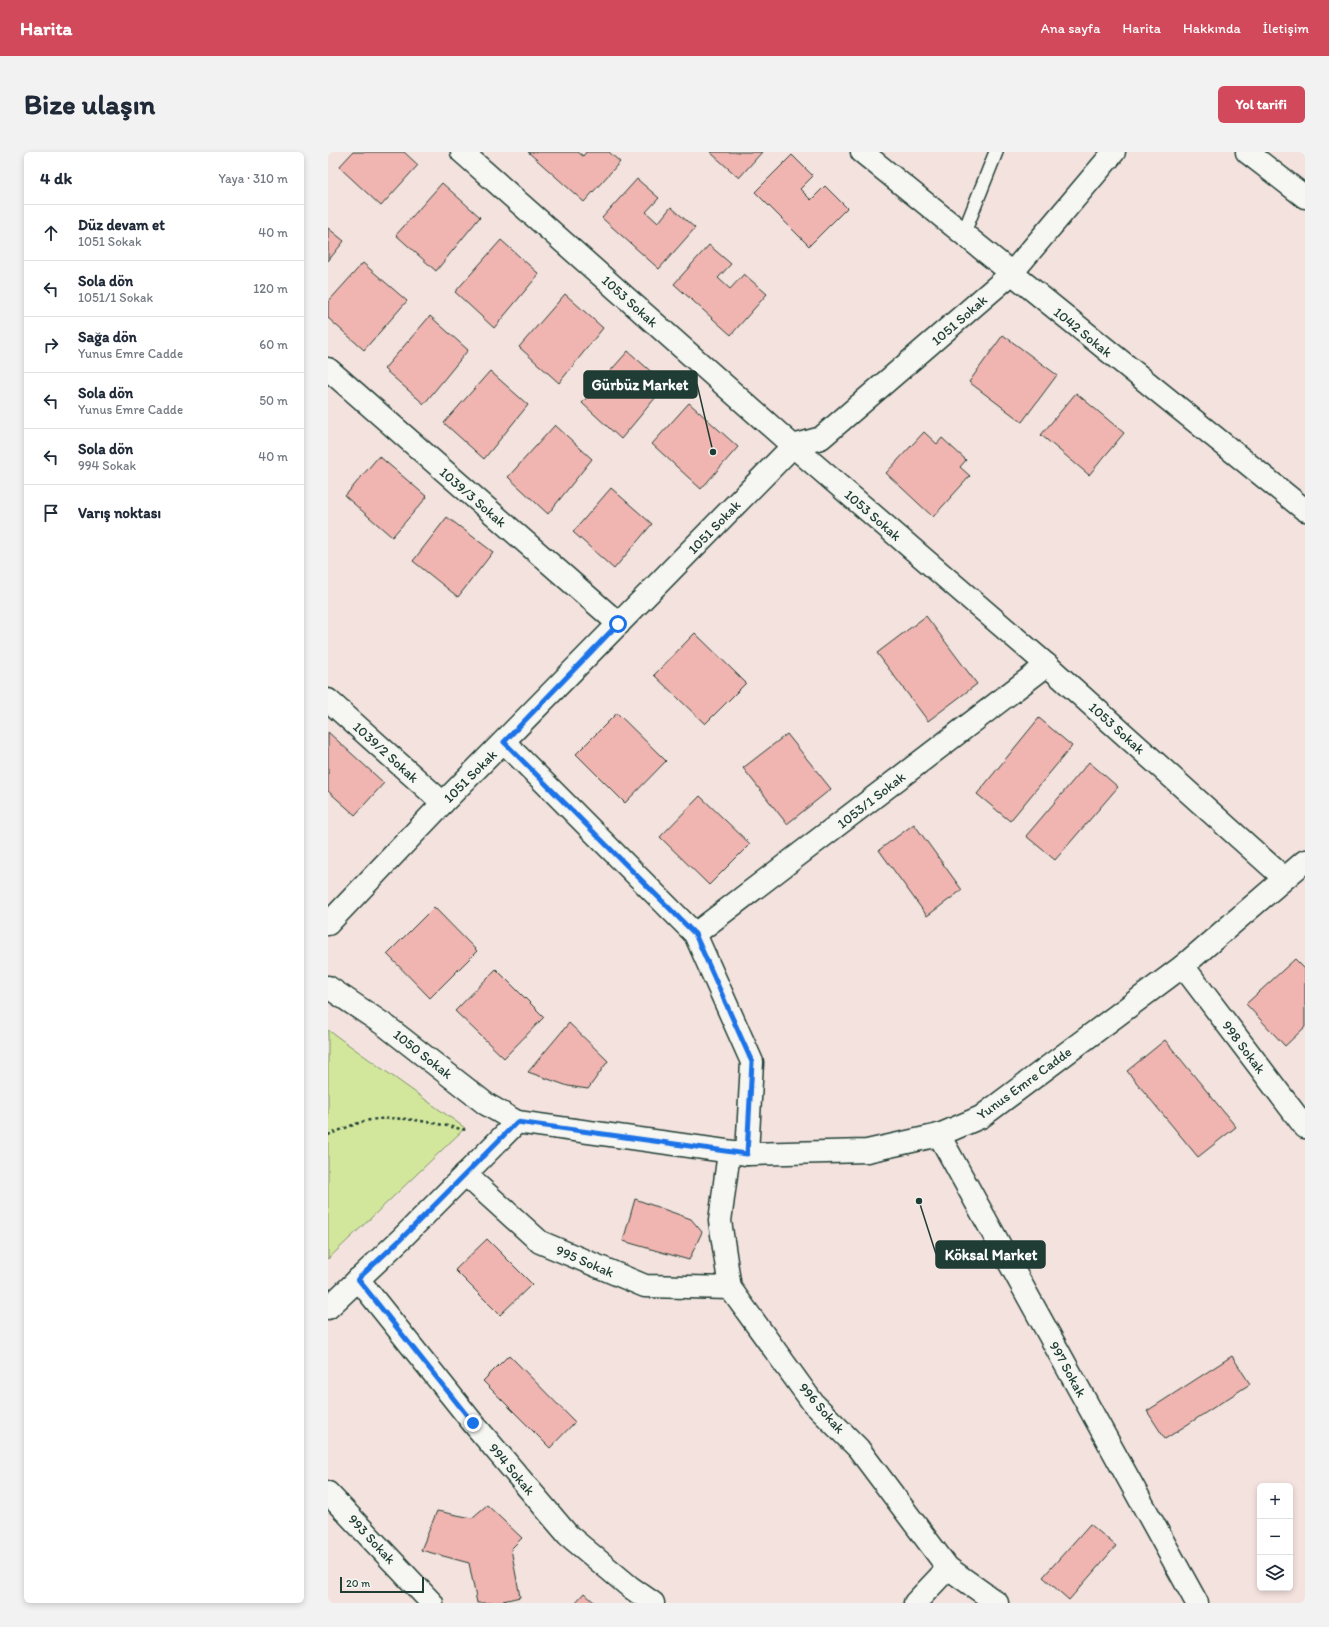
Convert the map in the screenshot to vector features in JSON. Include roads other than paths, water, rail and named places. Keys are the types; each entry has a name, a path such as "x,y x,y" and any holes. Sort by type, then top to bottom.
{"street":[{"name":"1053 Sokak","path":"462,152 793,446 1047,665 1284,878"},
{"name":"1042 Sokak","path":"862,152 1011,274 1305,510"},
{"name":"1051 Sokak","path":"328,924 443,803 793,446 821,438 1011,274 1114,152"},
{"path":"1246,152 1305,197"},
{"name":"1039/3 Sokak","path":"328,369 618,624"},
{"name":"1053/1 Sokak","path":"695,934 1047,665"},
{"name":"1039/2 Sokak","path":"328,700 443,803"},
{"path":"504,742 695,934"},
{"name":"Yunus Emre Cadde","path":"517,1122 738,1153 867,1151 939,1135 981,1117 1183,966 1304,862"},
{"name":"996 Sokak","path":"695,934 752,1062 738,1153 720,1221 730,1288 813,1403 858,1448 948,1568 997,1603"},
{"name":"998 Sokak","path":"1183,966 1305,1127"},
{"name":"1050 Sokak","path":"328,987 386,1026 486,1104 517,1122"},
{"path":"328,1308 402,1238 517,1122"},
{"name":"997 Sokak","path":"939,1135 1197,1603"},
{"name":"995 Sokak","path":"465,1174 540,1242 645,1286 730,1288"},
{"name":"994 Sokak","path":"358,1279 473,1423 568,1535 630,1587 653,1603"},
{"name":"993 Sokak","path":"331,1504 432,1603"},
{"path":"915,1603 948,1568"}],"lane":[{"path":"963,235 996,152"}],"place":[{"name":"Gürbüz Market","path":"713,452"},
{"name":"Köksal Market","path":"919,1201"}]}
